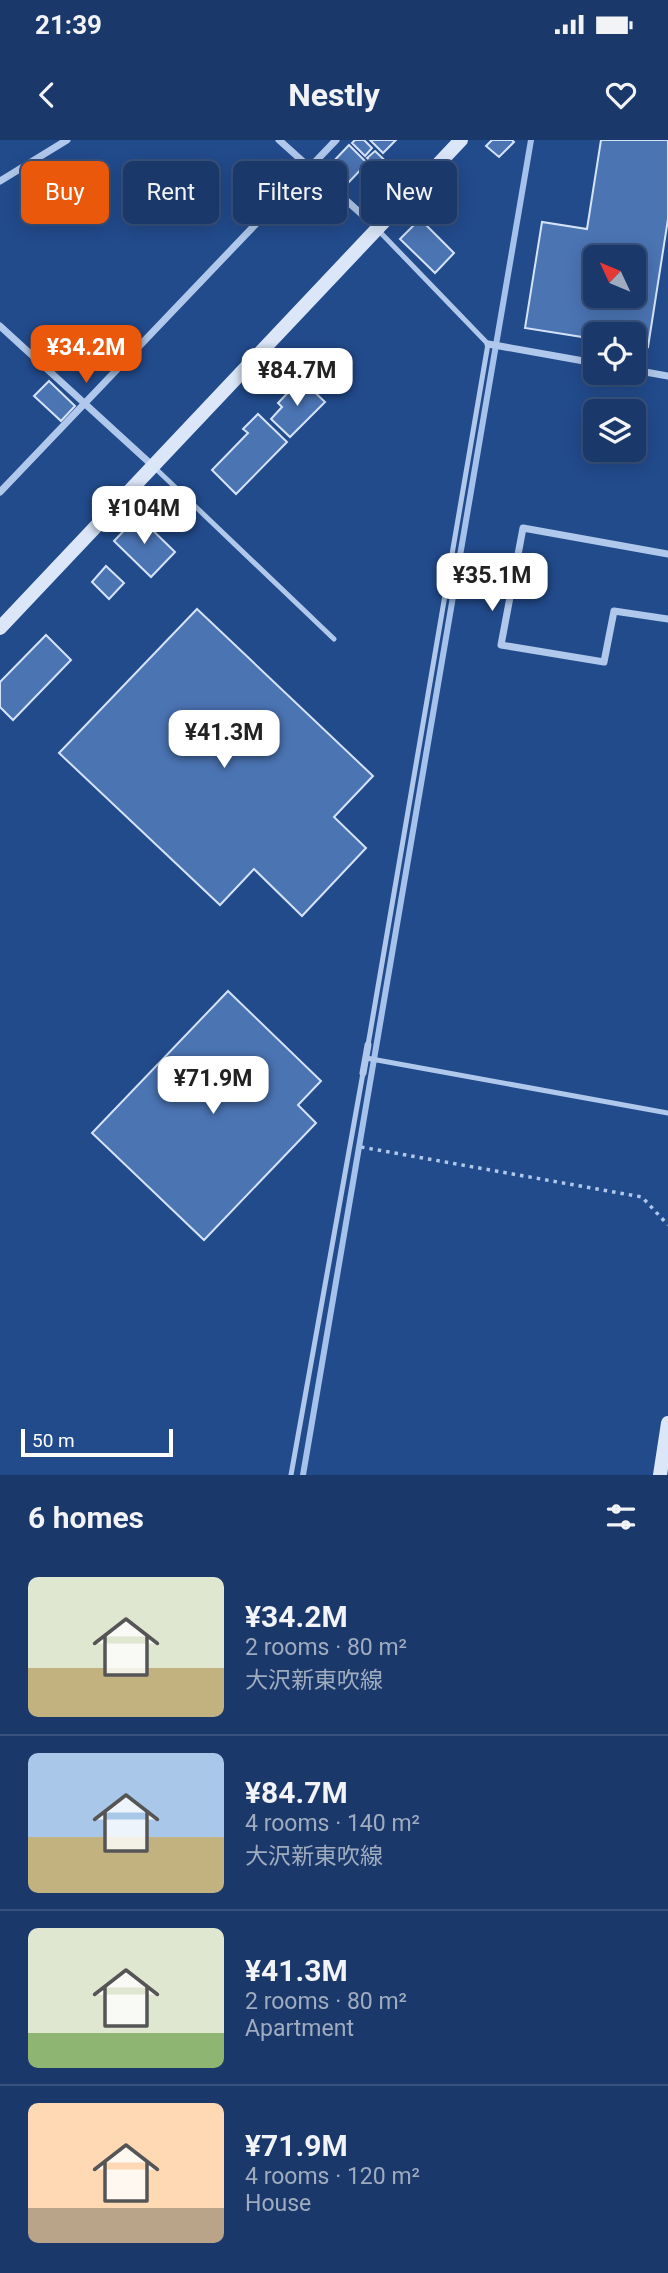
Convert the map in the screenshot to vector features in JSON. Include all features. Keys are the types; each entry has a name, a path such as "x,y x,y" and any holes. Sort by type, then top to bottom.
{"main road":[{"path":"0,628 461,140"},
{"path":"660,1475 668,1423"}],"street":[{"path":"0,181 66,140"},
{"path":"279,140 301,161"},
{"path":"316,161 336,140"},
{"path":"347,203 377,229"},
{"path":"0,492 256,224"},
{"path":"0,326 153,466"},
{"path":"488,344 583,361"},
{"path":"646,372 668,376"},
{"path":"668,554 523,528 501,645 604,662 614,611 668,619"},
{"path":"363,1073 368,1045"}],"lane":[{"path":"368,1045 488,344 377,229"},
{"path":"153,466 334,639"},
{"path":"366,1058 668,1113"},
{"path":"291,1475 363,1073"}],"path":[{"path":"349,1145 642,1197 668,1225"}],"building":[{"path":"355,140 364,140 372,148 365,156 352,143"},
{"path":"370,140 396,140 383,153"},
{"path":"492,140 514,142 499,157 486,146"},
{"path":"601,140 668,140 668,219 648,347 646,322 583,322 583,337 525,328 542,222 587,229"},
{"path":"349,145 365,161 361,161 361,169 348,183 347,161 334,161"},
{"path":"375,151 385,161 370,161 367,158"},
{"path":"415,224 425,224 454,253 435,273 400,239"},
{"path":"301,379 325,402 290,437 271,419 282,407 278,403"},
{"path":"49,381 75,406 61,421 34,396"},
{"path":"258,414 287,442 236,494 212,470 248,433 243,429"},
{"path":"138,516 175,552 151,577 114,541"},
{"path":"106,566 124,583 109,599 92,582"},
{"path":"197,609 373,776 334,817 366,848 302,916 254,869 220,905 59,753"},
{"path":"46,635 71,660 13,720 0,707 0,682"},
{"path":"228,991 321,1081 298,1105 316,1123 204,1240 92,1133"}],"waterway":[{"path":"303,1475 531,140"}]}
